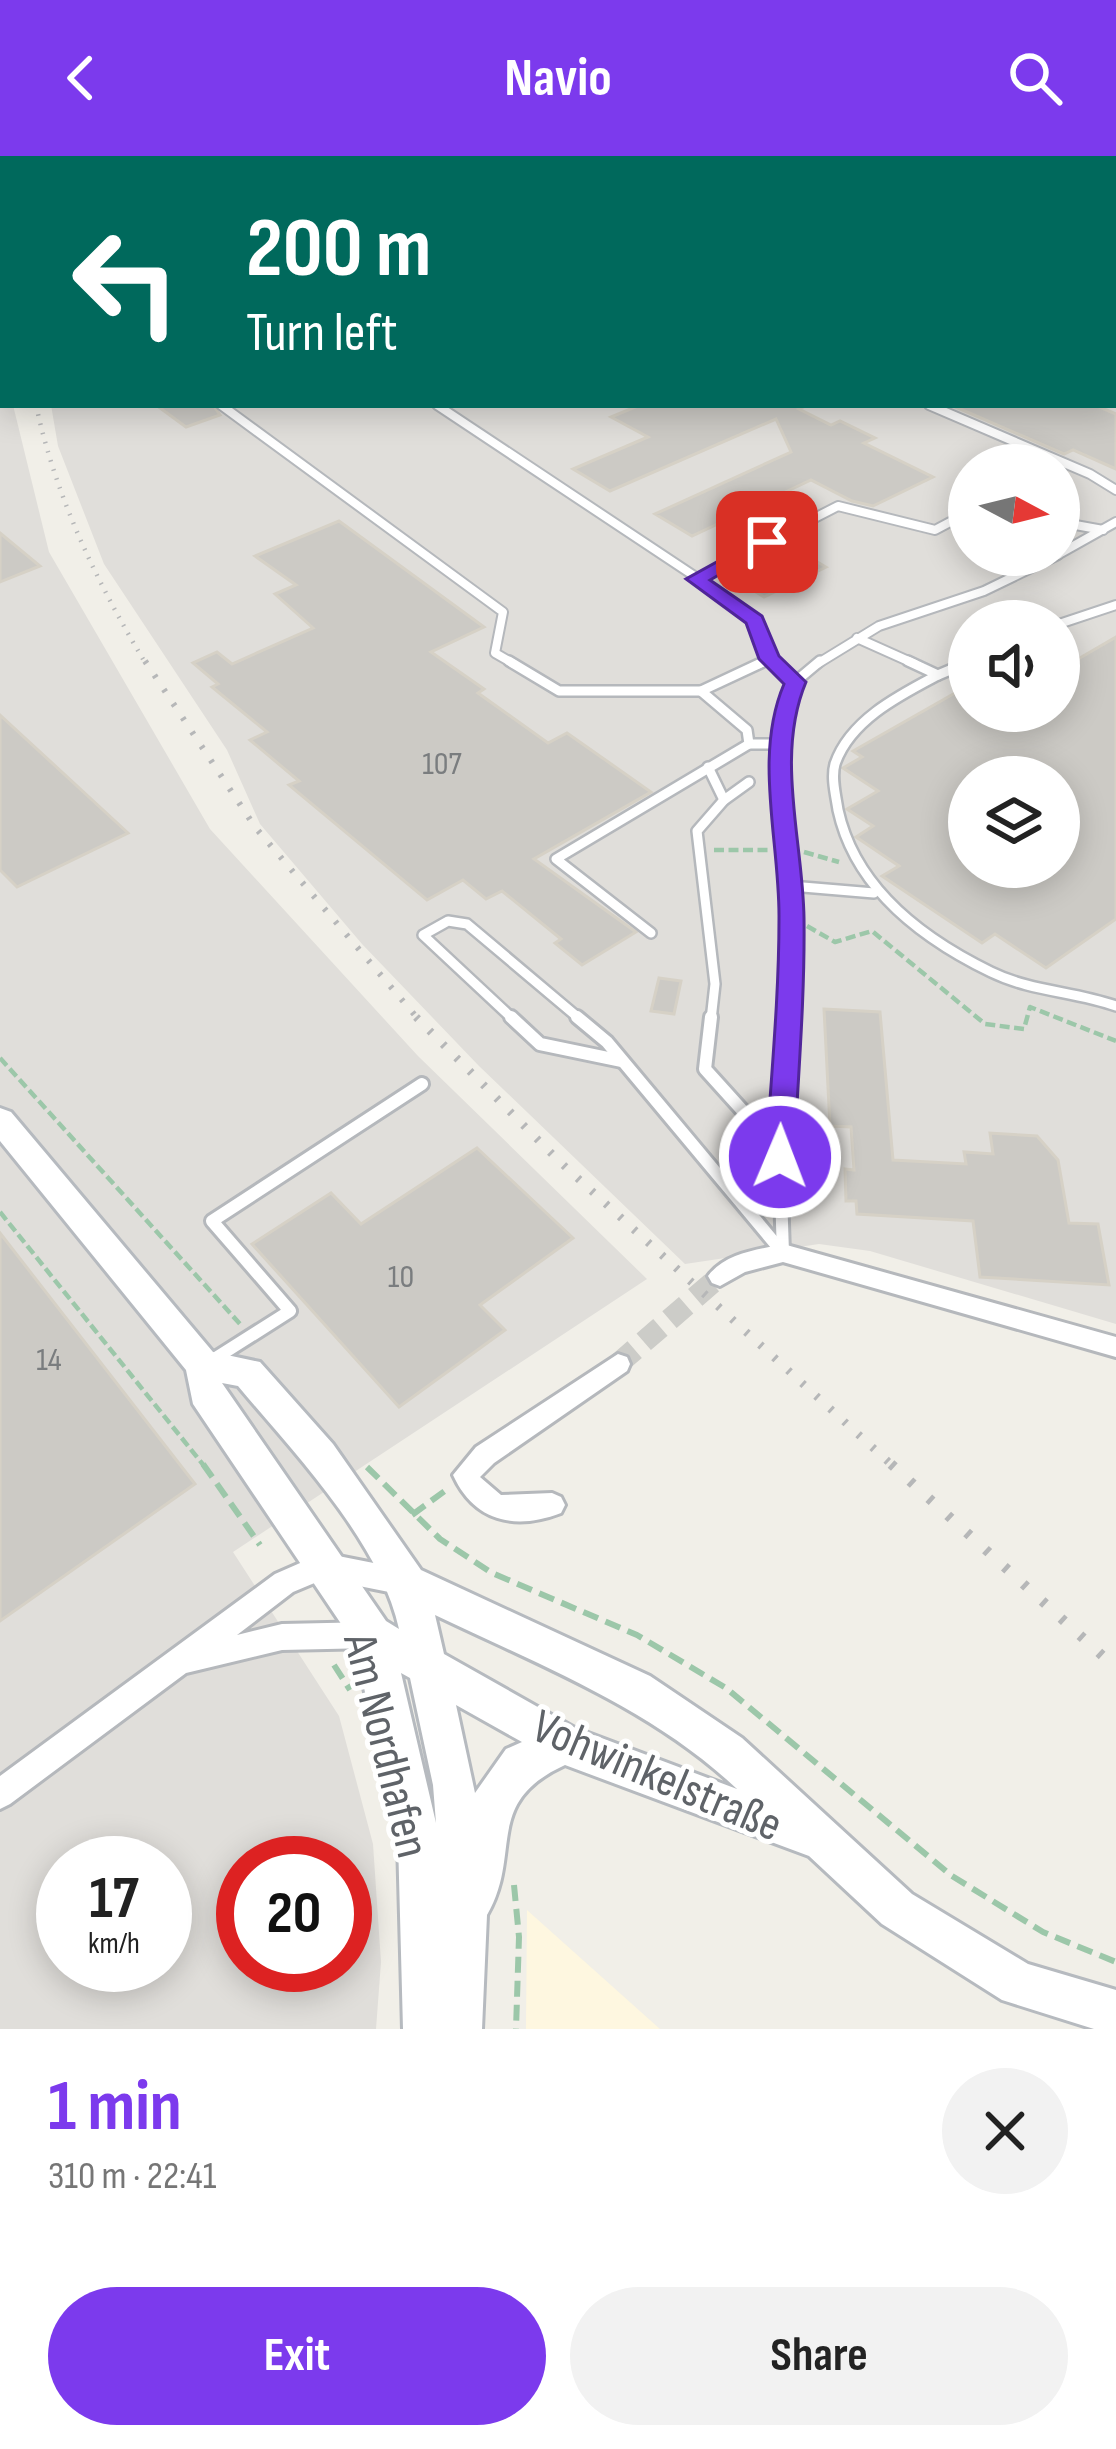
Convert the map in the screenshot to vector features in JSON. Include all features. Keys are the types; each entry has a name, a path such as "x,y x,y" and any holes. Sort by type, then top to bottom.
{"main road":[{"name":"Am Nordhafen","path":"0,1120 203,1365 205,1394 372,1635 419,1840 426,2029"},
{"name":"Am Nordhafen","path":"203,1365 248,1373 320,1456 408,1583 454,1785 466,1928 460,2029"},
{"name":"Vohwinkelstraße","path":"408,1583 636,1690 728,1752 897,1909 1018,1984 1116,2013"},
{"name":"Vohwinkelstraße","path":"372,1635 424,1660 565,1744 819,1840"},
{"name":"Am Nordhafen","path":"466,1928 495,1796 521,1764 565,1744"}],"street":[{"path":"720,1276 739,1264 783,1253 1116,1347"},
{"path":"551,1505 518,1510 488,1506 466,1475 485,1455 618,1364"},
{"path":"0,1794 284,1583 323,1566 408,1583"},
{"path":"177,1663 282,1637 372,1635"}],"lane":[{"path":"224,408 503,612 495,653 559,691 701,691 770,659"},
{"path":"441,408 754,620 770,659 795,682"},
{"path":"936,408 1114,486"},
{"path":"696,579 838,506 935,530 948,523"},
{"path":"1080,542 1116,522"},
{"path":"1080,526 1102,530"},
{"path":"783,1253 779,1134 792,917 782,821 783,712 795,682 857,638 1015,576"},
{"path":"1080,617 1116,604"},
{"path":"857,638 938,675"},
{"path":"877,894 838,827 833,766 861,723 948,671"},
{"path":"701,691 747,730 749,744"},
{"path":"651,932 556,859 749,744 780,744"},
{"path":"708,767 724,800"},
{"path":"749,782 724,800 697,831 715,984 705,1069 751,1120 779,1134"},
{"path":"791,886 877,894 948,947 1029,988 1091,995 1116,1006"},
{"path":"622,1061 540,1044 423,935 448,921 467,924 607,1042 783,1253"},
{"path":"203,1365 290,1310 212,1221 422,1084"}],"path":[{"path":"792,917 835,942 872,931 985,1024 1024,1029 1030,1007 1116,1041"},
{"path":"0,1058 252,1338"},
{"path":"0,1212 210,1473 260,1544"},
{"path":"356,1455 412,1515 492,1573 638,1635 726,1688 952,1876 1043,1932 1116,1962"},
{"path":"412,1515 466,1475"},
{"path":"514,1883 519,1936 516,2029"}],"shaded area":[{"path":"0,408 14,408 49,552 210,829 418,1056 647,1279 233,1552 339,1716 371,1836 216,1836 216,1992 372,1992 372,1840 381,1962 376,2029 0,2029"},
{"path":"52,408 1116,408 1116,1324 870,1251 819,1244 685,1264 479,1066 362,944 260,824 227,750 104,564 58,446"},
{"path":"527,1910 660,2029 526,2029"}],"building":[{"path":"160,408 215,408 220,415 186,427"},
{"path":"633,408 801,408 831,425 840,421 875,438 864,443 933,477 873,506 811,480 692,536 655,514 791,452 776,419 610,491 573,469 648,437 611,417"},
{"path":"958,408 1102,408 1116,414 1116,469 1080,453 1080,444 1041,444"},
{"path":"339,521 484,627 431,652 484,689 478,693 548,743 567,733 651,792 534,859 636,932 582,965 555,943 561,939 502,891 486,899 463,880 427,900 289,785 299,781 250,740 267,732 212,687 218,684 193,663 217,652 232,664 313,628 275,594 296,585 255,556"},
{"path":"0,533 40,566 0,582"},
{"path":"797,550 826,567 764,597 735,579"},
{"path":"1116,637 1116,919 1046,968 995,934 982,943 882,876 899,866 856,837 873,826 847,809 878,791 843,768 862,757 853,751 948,697 948,732 1080,732 1080,658"},
{"path":"0,715 128,833 17,887 0,870"},
{"path":"659,978 681,981 674,1014 651,1011"},
{"path":"824,1009 880,1012 893,1160 966,1164 964,1152 993,1154 990,1133 1037,1136 1058,1160 1069,1223 1098,1224 1109,1285 980,1277 973,1221 857,1214 856,1201 846,1201 845,1169 854,1170 851,1127 830,1126"},
{"path":"477,1148 573,1238 480,1305 505,1330 399,1407 252,1244 331,1193 361,1224"},
{"path":"0,1233 195,1484 0,1621"}],"tunnel":[{"path":"618,1364 720,1276"}],"railway":[{"path":"37,408 80,539 146,664"},
{"path":"145,661 255,827 419,1020"},
{"path":"416,1017 560,1162 894,1467"},
{"path":"891,1464 1116,1668"}],"route":[{"path":"767,542 696,579 754,620 770,659 795,682 783,712 780,744 779,784 792,917 780,1157"}]}
